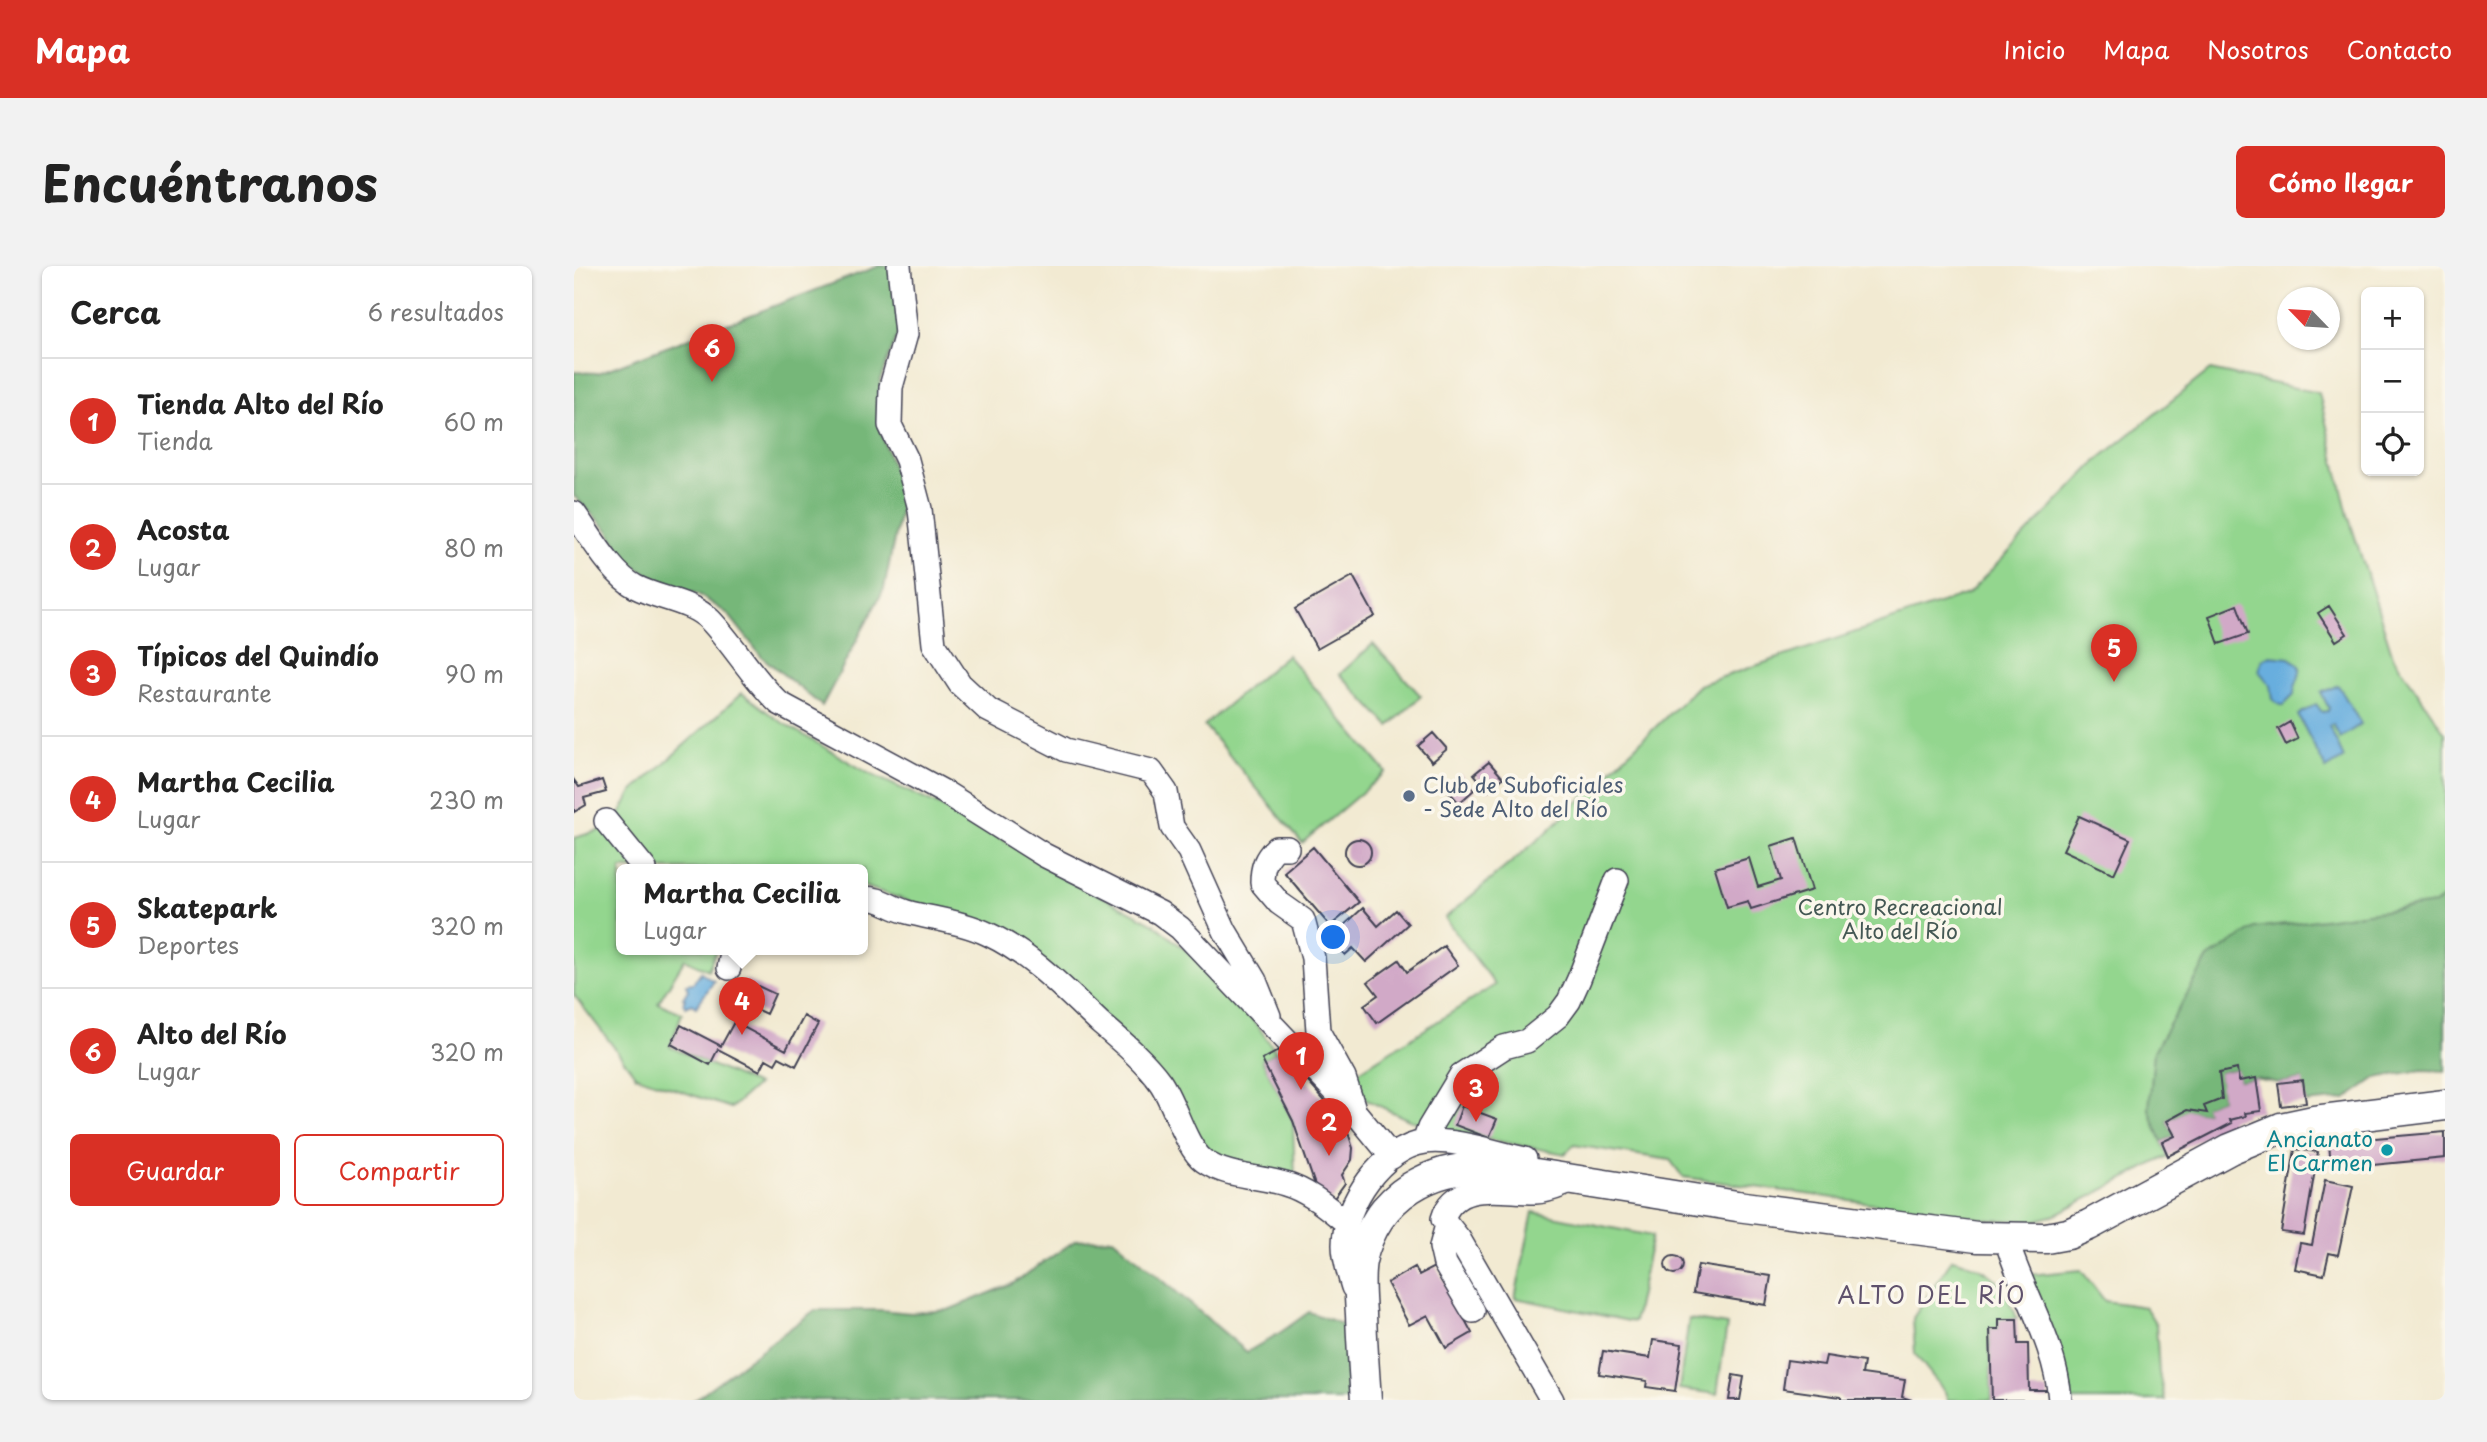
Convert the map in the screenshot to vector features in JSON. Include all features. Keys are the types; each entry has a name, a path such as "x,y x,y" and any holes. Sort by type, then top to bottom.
{"main road":[{"path":"1366,1400 1359,1286 1361,1262 1378,1221 1391,1204 1421,1180 1437,1173 1476,1166 1712,1202 2006,1239 2046,1238 2068,1234 2230,1149 2281,1128 2314,1121 2445,1105"}],"street":[{"path":"899,266 906,334 891,387 890,425 906,460 920,509 934,644 960,684 988,710 1066,750 1151,771 1166,792 1172,827 1189,851 1225,931 1255,981 1271,1023"},
{"path":"574,513 621,576 635,587 693,609 709,619 764,689 779,703 944,792 1044,855 1160,913 1201,948 1242,995 1355,1112 1392,1157"},
{"path":"607,821 641,864"},
{"path":"1287,848 1276,848 1266,858 1262,883 1279,903 1303,920 1313,958 1318,1031 1344,1078 1355,1112"},
{"path":"1424,1142 1429,1128 1461,1075 1504,1047 1527,1041 1558,1016 1569,1001 1579,979 1617,880"},
{"path":"868,898 877,898 895,909 965,925 1014,949 1050,977 1146,1066 1162,1084 1193,1149 1204,1161 1247,1177 1283,1183 1301,1190 1347,1223"},
{"path":"1361,1320 1344,1245 1347,1223 1364,1186 1392,1157 1424,1142 1463,1146 1712,1202"},
{"path":"1552,1400 1459,1239 1443,1219 1446,1209 1460,1196 1488,1189 1538,1192 1578,1180"},
{"path":"1447,1225 1441,1247 1445,1264 1473,1311"},
{"path":"2006,1239 2045,1336 2059,1381 2060,1400"}],"green space":[{"path":"879,266 890,266 900,329 880,380 881,433 903,496 884,589 822,706 762,657 728,614 698,594 667,587 626,560 608,530 574,496 574,372 598,373"},
{"name":"Centro Recreacional Alto del Río","path":"2210,370 2319,393 2348,515 2393,656 2445,733 2445,897 2149,1109 2168,1156 2055,1215 2034,1221 1993,1220 1683,1177 1670,1160 1574,1145 1565,1154 1456,1133 1409,1120 1367,1100 1353,1075 1495,985 1445,918 1546,833 1699,685 1968,594 2100,458"},
{"path":"1373,644 1421,696 1389,726 1340,674"},
{"path":"1287,655 1386,772 1302,843 1204,725"},
{"path":"742,693 778,720 870,774 964,817 1154,924 1210,970 1257,1025 1276,1052 1262,1060 1293,1121 1295,1180 1222,1160 1207,1148 1191,1122 1061,978 941,912 868,888 868,864 654,864 617,820 631,793"},
{"path":"604,829 634,864 616,864 616,955 714,955 708,970 685,959 658,1003 682,1013 670,1047 757,1085 731,1108 636,1076 574,995 574,838"},
{"path":"2445,897 2445,1071 2422,1070 2376,1078 2346,1099 2306,1103 2302,1080 2278,1083 2256,1078 2239,1081 2236,1069 2220,1073 2222,1099 2205,1106 2207,1113 2187,1111 2167,1121 2175,1136 2162,1142 2149,1109 2154,1051 2208,958 2255,928 2435,904"},
{"path":"1533,1212 1652,1236 1634,1322 1515,1298"},
{"path":"1113,1238 1247,1352 1309,1312 1347,1326 1348,1400 694,1400 815,1310 911,1313 948,1310 1012,1284 1076,1240"},
{"path":"1952,1259 1977,1267 1994,1278 2007,1295 2017,1319 1999,1320 1999,1329 1990,1329 1992,1400 1948,1400 1945,1392 1915,1354 1913,1318"},
{"path":"2081,1270 2105,1301 2145,1307 2156,1324 2159,1373 2165,1400 2068,1400 2030,1275"},
{"path":"1689,1319 1727,1325 1717,1394 1679,1389"}],"water":[{"path":"2269,656 2290,658 2300,666 2294,695 2284,705 2273,700 2271,686 2259,671 2262,660"},
{"path":"2338,685 2361,724 2340,738 2333,724 2329,726 2344,758 2326,769 2298,715 2316,704 2322,712 2328,711 2321,693"},
{"path":"701,972 714,981 696,1007 692,1004 686,1007 683,998 688,990 686,984 693,983"}],"building":[{"path":"1353,576 1375,616 1317,649 1295,609"},
{"path":"2237,605 2248,634 2219,644 2209,616"},
{"path":"2329,606 2347,634 2336,641 2318,613"},
{"path":"2290,722 2298,739 2286,745 2278,729"},
{"path":"1433,733 1447,749 1432,762 1418,746"},
{"path":"1489,762 1503,778 1488,791 1474,774"},
{"path":"1460,774 1474,790 1459,803 1445,787"},
{"path":"574,780 579,787 602,780 606,792 584,798 586,805 574,812"},
{"path":"2079,816 2130,839 2114,874 2063,850"},
{"path":"1796,838 1812,890 1751,909 1748,901 1727,907 1715,868 1749,858 1758,887 1781,880 1771,846"},
{"path":"1358,839 1367,843 1371,852 1367,861 1358,865 1349,861 1345,852 1349,843"},
{"path":"1313,847 1359,902 1330,926 1284,872"},
{"path":"1363,908 1378,926 1396,910 1408,924 1366,962 1353,948 1345,955 1330,938"},
{"path":"1444,946 1458,965 1377,1023 1364,1005 1378,995 1368,982 1399,960 1407,972"},
{"path":"745,980 775,994 766,1014 736,1000"},
{"path":"804,1016 818,1024 796,1066 779,1057 775,1064 766,1059 760,1071 718,1049 710,1065 671,1044 681,1025 721,1046 734,1022 786,1050"},
{"path":"1280,1050 1330,1107 1341,1111 1353,1148 1352,1160 1342,1175 1345,1183 1332,1201 1318,1194 1293,1121 1262,1060"},
{"path":"2237,1069 2239,1081 2256,1078 2261,1111 2245,1113 2246,1116 2230,1120 2232,1123 2168,1156 2162,1142 2175,1136 2167,1121 2187,1110 2207,1113 2204,1106 2222,1099 2219,1073"},
{"path":"2303,1080 2306,1103 2281,1106 2278,1083"},
{"path":"1462,1106 1497,1119 1489,1138 1455,1125"},
{"name":"Ancianato El Carmen","path":"2445,1132 2445,1158 2331,1169 2329,1142"},
{"path":"2295,1149 2318,1152 2304,1235 2281,1232"},
{"path":"2325,1180 2353,1186 2338,1255 2329,1253 2324,1275 2295,1269 2300,1243 2312,1245"},
{"path":"1674,1256 1680,1259 1683,1265 1680,1271 1674,1274 1668,1271 1665,1265 1668,1259"},
{"path":"1698,1265 1771,1276 1766,1305 1693,1293"},
{"path":"1436,1266 1472,1333 1446,1348 1428,1315 1409,1325 1387,1283 1415,1267 1419,1275"},
{"path":"1999,1319 2017,1319 2018,1344 2028,1344 2029,1390 2048,1390 2048,1400 1992,1400 1990,1329 1999,1329"},
{"path":"1653,1340 1682,1344 1675,1391 1646,1387 1647,1381 1599,1374 1603,1351 1650,1358"},
{"path":"1826,1356 1864,1362 1862,1374 1905,1380 1902,1397 1912,1400 1841,1400 1841,1397 1783,1389 1787,1360 1824,1365"},
{"path":"1733,1375 1744,1377 1740,1400 1729,1400"}],"place":[{"name":"Alto del Río","path":"712,382"},
{"name":"Skatepark","path":"2114,682"},
{"name":"Club de Suboficiales - Sede Alto del Río","path":"1409,796"},
{"name":"Martha Cecilia","path":"742,1035"},
{"name":"Tienda Alto del Río","path":"1301,1090"},
{"name":"Típicos del Quindío","path":"1476,1122"},
{"name":"Ancianato El Carmen","path":"2387,1150"},
{"name":"Acosta","path":"1329,1156"}],"district":[{"name":"ALTO DEL RÍO","path":"1932,1294"}]}
